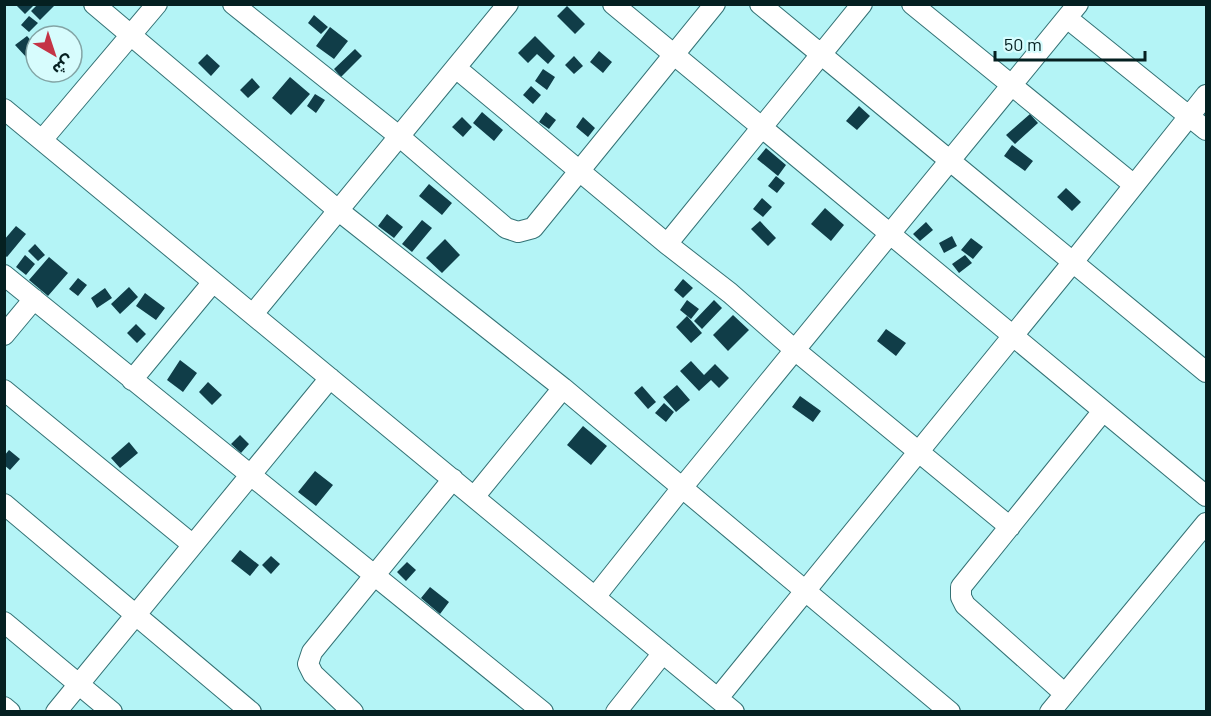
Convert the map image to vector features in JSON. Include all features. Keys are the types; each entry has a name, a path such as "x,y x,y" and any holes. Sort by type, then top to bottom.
{"street":[{"path":"94,4 339,211 563,388 681,489 950,711"},
{"path":"42,140 157,4"},
{"path":"233,4 400,136 506,228 518,232 533,228 715,4"},
{"path":"253,314 508,4"},
{"path":"613,4 1206,496"},
{"path":"760,4 1206,372"},
{"path":"667,243 862,4"},
{"path":"912,4 1134,185"},
{"path":"595,597 1073,11 1206,130"},
{"path":"456,68 1010,527"},
{"path":"718,698 1206,95"},
{"path":"4,109 734,711"},
{"path":"4,275 543,711"},
{"path":"132,380 213,282"},
{"path":"4,335 34,299"},
{"path":"56,711 330,378"},
{"path":"474,497 563,388"},
{"path":"4,390 193,545"},
{"path":"1065,694 965,605 961,597 961,587 1103,411"},
{"path":"345,709 312,674 308,664 312,652 453,479"},
{"path":"8,514 136,615 251,711"},
{"path":"1050,711 1206,523"},
{"path":"4,622 112,711"},
{"path":"616,711 663,653"},
{"path":"4,707 10,711"}],"building":[{"path":"15,4 35,4 25,14"},
{"path":"38,4 56,4 40,20 31,11"},
{"path":"567,6 585,24 575,34 557,16"},
{"path":"314,15 328,27 321,34 308,23"},
{"path":"29,16 38,23 24,24 24,28 21,25"},
{"path":"330,27 348,41 334,59 316,46"},
{"path":"535,36 555,56 548,64 537,54 528,63 518,53"},
{"path":"24,38 24,55 15,45"},
{"path":"355,49 362,56 341,77 334,69"},
{"path":"599,51 612,62 603,73 590,62"},
{"path":"207,54 220,66 211,76 198,63"},
{"path":"574,56 583,66 574,74 565,65"},
{"path":"543,69 555,77 547,90 535,81"},
{"path":"290,77 310,94 291,115 272,98"},
{"path":"252,78 260,87 248,98 240,90"},
{"path":"531,86 541,95 533,104 523,95"},
{"path":"315,94 325,100 316,113 307,106"},
{"path":"859,106 870,116 857,130 846,121"},
{"path":"482,112 503,130 494,141 473,123"},
{"path":"546,112 556,120 549,129 539,122"},
{"path":"1030,114 1038,123 1015,144 1006,135"},
{"path":"462,117 472,127 463,137 452,127"},
{"path":"583,117 595,128 588,137 576,127"},
{"path":"1012,145 1033,161 1025,171 1004,156"},
{"path":"766,148 786,165 778,176 757,159"},
{"path":"776,176 785,183 777,193 768,186"},
{"path":"429,184 452,203 442,215 419,196"},
{"path":"1066,188 1081,202 1072,211 1057,197"},
{"path":"762,198 772,207 763,217 753,209"},
{"path":"825,208 844,225 831,241 811,224"},
{"path":"387,214 403,227 394,238 378,226"},
{"path":"422,220 432,228 412,252 402,244"},
{"path":"760,221 776,238 768,246 751,229"},
{"path":"926,222 933,230 920,241 913,234"},
{"path":"16,226 26,234 7,257 4,255 4,240"},
{"path":"952,236 957,246 944,253 939,243"},
{"path":"971,238 983,247 973,259 961,250"},
{"path":"445,239 460,255 442,273 426,258"},
{"path":"35,244 45,255 38,261 28,251"},
{"path":"25,255 35,264 26,275 16,267"},
{"path":"965,255 972,263 959,273 952,264"},
{"path":"49,257 68,273 48,296 29,280"},
{"path":"78,278 87,285 78,296 69,289"},
{"path":"683,279 693,288 683,298 674,290"},
{"path":"129,287 138,297 120,314 111,304"},
{"path":"105,288 112,298 97,308 91,298"},
{"path":"145,293 165,308 156,320 136,306"},
{"path":"687,300 699,309 691,319 680,310"},
{"path":"714,300 722,308 702,329 694,321"},
{"path":"733,315 749,330 728,351 713,335"},
{"path":"687,316 702,333 691,343 676,327"},
{"path":"136,324 146,334 137,343 127,333"},
{"path":"886,329 906,343 896,356 877,341"},
{"path":"180,360 197,373 183,392 167,380"},
{"path":"691,361 704,375 715,364 729,378 719,388 711,380 699,391 680,371"},
{"path":"208,382 222,395 212,405 199,392"},
{"path":"677,385 690,400 676,412 663,397"},
{"path":"642,386 656,402 648,409 634,393"},
{"path":"800,396 821,411 813,422 792,407"},
{"path":"664,403 674,412 666,422 655,413"},
{"path":"583,426 607,446 591,465 567,445"},
{"path":"240,435 249,444 241,453 231,444"},
{"path":"129,442 138,453 120,468 111,458"},
{"path":"9,450 20,459 10,470 4,465 4,456"},
{"path":"315,471 333,485 316,506 298,492"},
{"path":"240,550 259,565 250,576 231,561"},
{"path":"271,556 280,564 271,574 262,565"},
{"path":"407,562 416,570 406,581 397,572"},
{"path":"430,587 449,602 440,614 421,598"}]}
